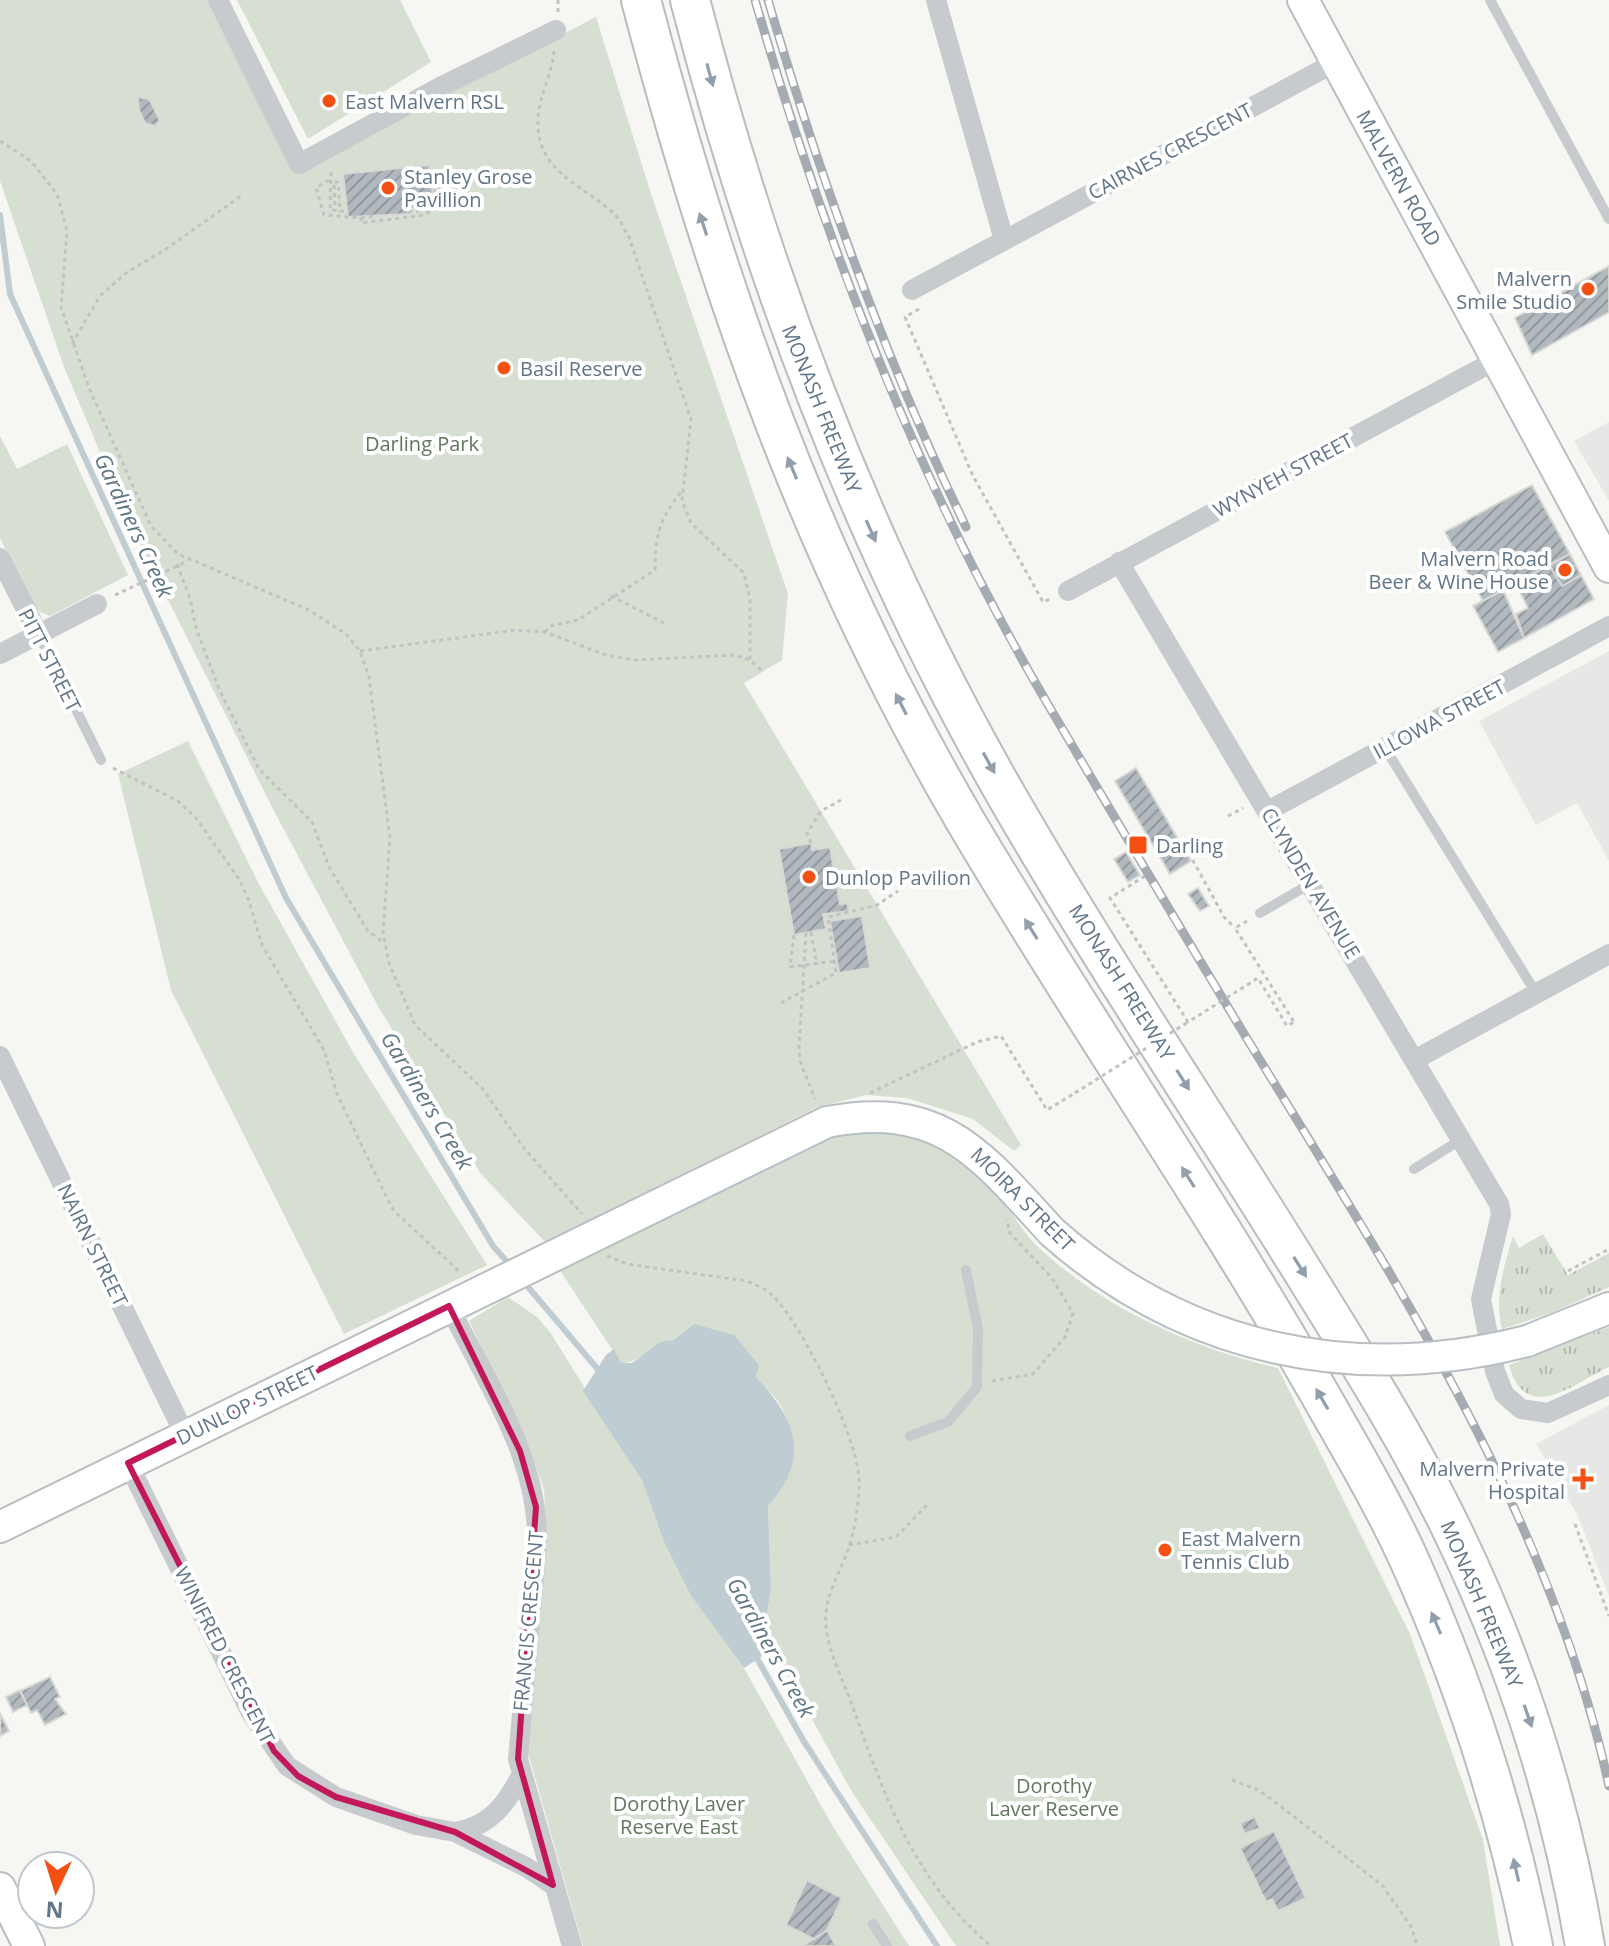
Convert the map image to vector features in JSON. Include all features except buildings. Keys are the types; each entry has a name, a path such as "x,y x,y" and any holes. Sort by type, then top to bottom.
{"highway":[{"path":"641,0 692,190 724,290 770,417 842,585 914,729 966,821 1278,1322 1405,1553 1477,1732 1511,1845 1533,1946"},
{"name":"MONASH FREEWAY","path":"690,0 740,185 773,283 814,396 888,569 1007,795 1323,1304 1405,1440 1454,1534 1496,1629 1546,1771 1585,1946"}],"main road":[{"name":"MALVERN ROAD","path":"1303,0 1609,567"},
{"name":"MOIRA STREET","path":"496,1284 814,1128 861,1115 901,1117 967,1144 1052,1232 1093,1266 1157,1305 1218,1331 1284,1351 1387,1362 1455,1357 1527,1341 1609,1308"},
{"name":"DUNLOP STREET","path":"0,1527 496,1284"},
{"path":"0,1888 29,1946"}],"street":[{"path":"218,0 299,164 440,87 556,30"},
{"path":"936,0 1004,240"},
{"name":"CAIRNES CRESCENT","path":"915,300 1004,240 1336,62"},
{"name":"WYNYEH STREET","path":"1068,591 1498,359"},
{"name":"PITT STREET","path":"0,558 39,635"},
{"name":"CLYNDEN AVENUE","path":"1119,562 1416,1059 1499,1204 1501,1214 1481,1299 1495,1371 1504,1394 1521,1409 1548,1413 1609,1385"},
{"path":"0,654 104,600"},
{"name":"ILLOWA STREET","path":"1268,811 1609,626"},
{"path":"1416,1059 1609,954"},
{"name":"NAIRN STREET","path":"0,1056 185,1435"},
{"name":"FRANCIS CRESCENT","path":"449,1306 520,1451 536,1507 537,1542 518,1744 521,1775 572,1946"},
{"name":"WINIFRED CRESCENT","path":"128,1463 251,1713 287,1766 336,1797 424,1827 455,1832 519,1863 553,1885"},
{"path":"455,1832 471,1830 495,1815 521,1775"}],"lane":[{"path":"1490,0 1609,219"},
{"name":"PITT STREET","path":"39,635 101,760"},
{"path":"1385,748 1536,993"},
{"path":"1260,913 1311,883"},
{"path":"1414,1169 1462,1139"},
{"path":"910,1436 948,1422 977,1384 978,1329 966,1270"},
{"path":"873,1924 887,1946"}],"path":[{"path":"545,632 550,626 578,620 655,570 655,534 662,516 681,492 690,448 691,419 629,237 611,211 570,183 550,164 539,141 540,104 553,64 556,30"},
{"path":"0,141 41,171 62,205 67,243 60,291 72,344 140,505 167,546 188,560 270,591 309,610 346,634 360,651 369,677 390,838 383,942 415,1025 483,1089 523,1147 575,1203 583,1217"},
{"path":"331,172 330,210 335,210 334,182 338,182 340,211 347,211"},
{"path":"408,212 442,205 436,172 433,172 436,200 433,201"},
{"path":"329,180 316,188 324,215 376,216"},
{"path":"72,344 100,296 126,273 241,196"},
{"path":"361,218 361,223 424,215 427,210"},
{"path":"915,300 905,317 973,476 1043,602 1068,591"},
{"path":"681,492 691,523 744,573 750,600 750,660"},
{"path":"104,600 188,560"},
{"path":"177,564 219,689 259,769 312,822 324,845 329,867 368,931 383,942"},
{"path":"611,596 664,623"},
{"path":"360,651 500,631 545,632 606,655 634,660 723,654 750,660 762,671"},
{"path":"101,760 178,801 196,818 248,898 262,945 324,1050 337,1094 394,1211 464,1276"},
{"path":"811,843 807,833 821,811 841,800"},
{"path":"866,1095 977,1042 1003,1039 1047,1110 1258,978 1287,1026 1294,1022 1235,928 1224,917 1185,846"},
{"path":"1145,876 1110,898 1188,1022"},
{"path":"781,1003 836,973 828,917 877,905 898,891"},
{"path":"1235,928 1260,913"},
{"path":"817,964 808,933 800,1061 818,1107"},
{"path":"794,935 790,967 835,961"},
{"path":"977,1384 1033,1374 1065,1337 1073,1313 1052,1278 1009,1232 1007,1218"},
{"path":"1568,1271 1609,1249"},
{"path":"599,1250 627,1264 747,1281 774,1297 818,1367 855,1451 860,1482 849,1545 827,1602 826,1626 832,1652 879,1784 926,1876 948,1906 991,1946"},
{"path":"849,1545 896,1537 928,1504"},
{"path":"1575,1524 1609,1616"},
{"path":"1232,1780 1275,1802 1382,1885 1412,1928 1417,1946"}],"highlighted area":[{"path":"449,1306 520,1451 536,1507 518,1759 553,1885 455,1832 336,1797 298,1776 274,1751 128,1463"}],"shaded area":[{"path":"1609,422 1609,501 1574,441"},
{"path":"1609,651 1609,861 1577,803 1536,825 1479,721"},
{"name":"Malvern Private Hospital","path":"1609,1405 1609,1596 1577,1514 1536,1444"}],"green space":[{"name":"Darling Park","path":"0,0 214,0 304,168 596,17 651,194 788,594 782,660 744,683 1021,1145 1014,1151 973,1119 907,1098 866,1095 818,1107 545,1242 481,1174 379,1008 273,809 132,528 64,367 0,181"},
{"name":"East Malvern RSL","path":"237,0 400,0 431,62 308,139"},
{"path":"0,436 17,469 67,444 128,575 50,616 36,610 0,538"},
{"path":"188,741 260,886 354,1054 487,1265 344,1334 171,990 118,774"},
{"name":"Dorothy Laver Reserve","path":"889,1129 927,1140 968,1165 1007,1207 1036,1245 1089,1288 1118,1306 1180,1337 1278,1368 1410,1634 1483,1840 1500,1946 956,1946 852,1792 764,1632 771,1589 768,1505 785,1480 790,1450 789,1427 782,1408 753,1378 674,1340 635,1360 621,1363 559,1269 809,1147 845,1135"},
{"path":"1543,1234 1568,1275 1609,1253 1609,1287 1551,1313 1502,1329 1500,1293 1513,1236 1519,1248"},
{"name":"Dorothy Laver Reserve East","path":"508,1297 537,1317 550,1332 642,1480 664,1542 691,1596 744,1668 832,1825 909,1946 583,1946 528,1753 547,1537 544,1490 529,1446 469,1321"},
{"path":"1609,1327 1609,1367 1553,1395 1539,1397 1527,1394 1517,1384 1509,1365"}],"water":[{"path":"694,1324 734,1335 759,1365 756,1377 781,1409 794,1440 790,1472 768,1506 771,1589 764,1632 774,1648 744,1668 691,1596 664,1542 642,1480 583,1391 606,1355 614,1349 621,1363 632,1363 660,1342 674,1340"}],"waterway":[{"name":"Gardiners Creek","path":"0,215 10,294 286,898 493,1246 511,1266"},
{"name":"Gardiners Creek","path":"523,1281 601,1373"},
{"name":"Gardiners Creek","path":"754,1653 803,1740 937,1946"}],"railway":[{"path":"755,0 845,274 918,452 959,538 1050,708 1207,973 1366,1232 1466,1409 1550,1593 1583,1688 1609,1786"},
{"path":"768,0 856,268 908,398 966,527"}],"place":[{"name":"East Malvern RSL","path":"329,101"},
{"name":"Stanley Grose Pavillion","path":"388,188"},
{"name":"Malvern Smile Studio","path":"1588,289"},
{"name":"Basil Reserve","path":"504,368"},
{"name":"Malvern Road Beer & Wine House","path":"1565,570"},
{"name":"Darling","path":"1138,845"},
{"name":"Dunlop Pavilion","path":"809,877"},
{"name":"Malvern Private Hospital","path":"1583,1479"},
{"name":"East Malvern Tennis Club","path":"1165,1550"}]}
